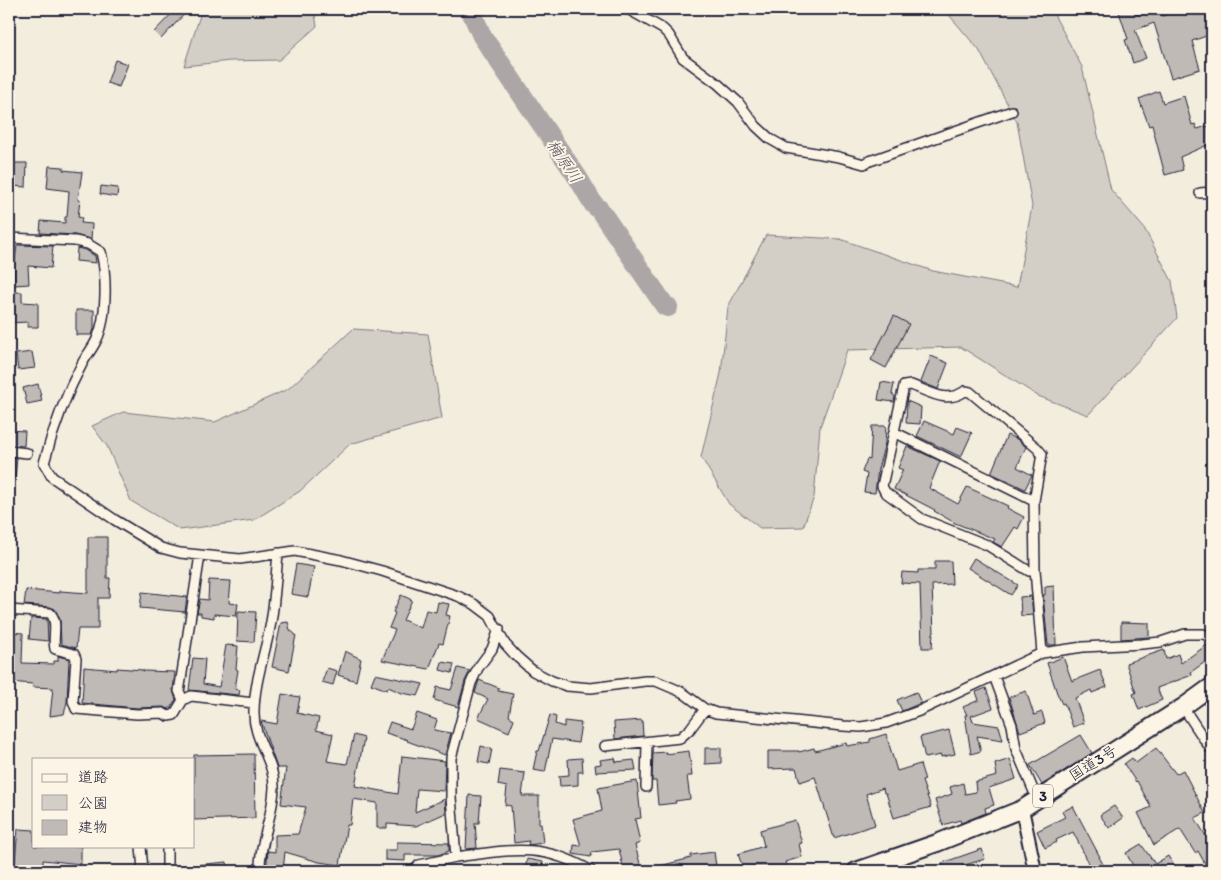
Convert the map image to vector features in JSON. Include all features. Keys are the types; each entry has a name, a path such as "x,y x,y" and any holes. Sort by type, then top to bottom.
{"highway":[{"name":"国道3号","path":"856,871 937,843 1022,809 1183,707 1212,686"}],"street":[{"path":"628,9 663,29 669,35 683,58 718,84 738,102 756,126 770,139 786,148 839,157 864,164 1012,111"},
{"path":"1200,193 1212,192"},
{"path":"9,238 75,241 88,244 101,252 104,262 105,303 98,339 83,362 52,434 44,463 52,477 115,520 162,548 180,553 240,559 295,551 382,571 458,596 474,604 490,616 499,629 505,644 533,671 566,686 591,688 656,681 682,692 705,709 716,713 861,727 886,723 919,710 1042,653 1083,647 1161,642 1185,634 1203,634 1212,637"},
{"path":"1035,570 1029,571 988,545 922,519 885,492 882,486 904,386 911,385 949,398 958,396 965,391 970,392 1038,448 1042,454 1034,501 1035,570 1042,653"},
{"path":"894,432 1034,501"},
{"path":"9,451 27,453"},
{"path":"260,871 260,860 274,797 274,774 256,732 254,703 271,621 278,553"},
{"path":"183,700 179,691 200,555"},
{"path":"9,610 50,613 53,616 55,623 55,649 74,654 76,658 74,701 76,709 137,714 163,713 168,716 176,713 183,700 191,696 254,703"},
{"path":"456,857 451,797 451,758 472,683 478,668 492,649 499,629"},
{"path":"994,676 1012,725 1016,749 1037,799"},
{"path":"1183,707 1212,749"},
{"path":"605,746 680,738 690,729 705,709"},
{"path":"646,787 647,742"},
{"path":"1022,809 1035,871"},
{"path":"141,848 143,871"},
{"path":"167,848 167,871"},
{"path":"414,871 419,865 456,857 507,850 533,850 557,855 591,871"}],"green space":[{"path":"202,9 314,9 317,26 279,60 230,61 184,66"},
{"path":"944,9 1051,9 1082,67 1111,190 1144,228 1172,281 1177,318 1088,415 1038,396 961,347 847,350 820,427 814,497 803,527 760,528 729,504 701,457 721,373 728,307 766,235 840,239 933,271 1017,287 1032,206 1017,122 979,50"},
{"path":"353,329 428,334 442,418 350,444 300,491 254,520 180,530 131,501 107,446 92,426 123,412 215,422 288,389"}],"building":[{"path":"176,9 189,9 161,39 154,32"},
{"path":"1118,9 1135,9 1137,15 1160,9 1162,16 1187,9 1212,9 1212,34 1192,41 1200,69 1171,78 1154,23 1135,30 1146,58 1133,63 1125,40 1128,39"},
{"path":"115,60 128,64 119,87 107,83"},
{"path":"1159,91 1163,103 1184,96 1192,125 1195,124 1197,129 1212,125 1212,143 1180,157 1183,170 1165,175 1152,125 1149,126 1139,99"},
{"path":"13,163 27,163 26,187 12,186"},
{"path":"49,166 63,167 63,170 82,172 78,200 80,200 78,217 82,218 81,223 92,224 91,239 75,235 40,233 41,221 65,223 65,217 67,217 69,191 47,188"},
{"path":"101,186 118,188 117,197 100,194"},
{"path":"17,245 53,246 51,268 28,266 29,284 15,285 14,268"},
{"path":"77,248 86,250 95,256 96,263 76,261"},
{"path":"9,292 22,292 22,302 38,303 38,327 28,327 28,322 9,323"},
{"path":"76,310 94,310 94,329 92,335 76,335"},
{"path":"894,316 909,324 886,368 871,360"},
{"path":"32,352 35,368 18,370 16,354"},
{"path":"931,356 948,363 938,389 921,382"},
{"path":"881,382 894,384 892,394 895,396 894,402 878,400"},
{"path":"38,384 42,401 27,404 23,388"},
{"path":"907,401 921,407 920,424 906,423"},
{"path":"924,421 954,434 957,427 972,433 961,457 917,436"},
{"path":"872,426 886,426 885,443 878,469 875,493 864,492 867,474 862,472 867,459 870,460"},
{"path":"9,430 25,431 24,446 9,445"},
{"path":"1007,435 1017,439 1026,447 1017,467 1032,475 1025,489 991,473"},
{"path":"907,446 940,461 929,488 958,504 967,487 1008,506 1007,508 1024,517 1018,529 1015,527 1002,547 993,542 995,539 955,523 935,510 894,489 903,470 898,468"},
{"path":"9,457 17,458 15,478 9,478"},
{"path":"88,537 107,537 107,578 110,578 109,598 98,598 98,629 78,629 76,648 61,644 60,620 55,609 24,605 26,590 88,593"},
{"path":"974,558 1018,585 1011,595 968,568"},
{"path":"935,561 951,561 952,584 932,585 934,633 932,648 922,648 920,584 901,583 902,572 918,573 918,570 935,570"},
{"path":"296,564 314,567 308,597 291,594"},
{"path":"209,580 231,581 229,603 238,604 236,616 214,614 214,618 201,616 201,613 197,613 200,599 208,600"},
{"path":"1054,586 1056,645 1048,645 1043,595 1045,595 1045,587"},
{"path":"142,592 187,597 185,612 140,608"},
{"path":"401,595 412,600 403,620 421,628 426,610 436,612 438,602 449,604 446,615 450,616 443,644 439,643 429,669 382,660 395,630 389,628 395,613 393,612"},
{"path":"1031,596 1033,615 1021,616 1020,597"},
{"path":"238,611 256,612 254,642 237,641"},
{"path":"31,618 47,619 48,641 29,639"},
{"path":"288,622 290,630 296,635 289,671 272,667 281,623"},
{"path":"1121,622 1149,623 1149,637 1121,639"},
{"path":"9,632 23,633 22,663 54,664 54,661 58,661 58,656 69,659 67,702 64,714 50,716 53,688 33,687 33,684 9,682"},
{"path":"226,645 238,646 236,669 238,670 235,689 240,690 239,695 189,690 193,658 205,659 203,684 219,687"},
{"path":"1207,645 1212,652 1212,657 1191,672 1192,675 1157,688 1162,700 1139,710 1133,694 1136,693 1126,663 1164,650 1166,659 1178,654 1181,663"},
{"path":"345,651 361,659 356,681 338,675"},
{"path":"1063,657 1072,681 1100,670 1107,687 1092,693 1091,690 1075,698 1084,723 1073,727 1064,703 1062,704 1057,693 1047,663"},
{"path":"442,662 454,664 452,673 440,670"},
{"path":"84,667 175,672 173,690 176,700 169,709 163,707 137,708 82,703"},
{"path":"327,668 337,671 333,685 322,682"},
{"path":"458,668 470,671 465,681 458,707 434,700 437,687 451,690"},
{"path":"375,674 423,684 418,696 402,693 388,687 387,690 371,684"},
{"path":"479,680 499,688 498,691 513,694 509,716 514,719 509,732 478,718 488,699 475,693"},
{"path":"986,688 993,708 971,716 973,722 999,726 1003,740 977,736 981,751 971,754 965,715 967,715 963,707 979,700 976,692"},
{"path":"1026,691 1034,715 1042,712 1045,723 1020,732 1009,697"},
{"path":"916,692 921,703 902,711 897,700"},
{"path":"282,694 300,697 297,713 319,718 316,730 333,734 327,761 347,764 354,735 364,738 355,786 398,794 402,756 445,761 444,791 417,789 415,812 445,799 446,813 416,826 387,824 387,828 377,828 377,803 353,799 350,825 347,825 340,865 319,862 285,852 283,871 266,871 268,851 275,852 275,835 298,834 306,807 281,804 286,768 277,768 261,721 277,724"},
{"path":"417,713 437,720 434,730 451,733 445,755 386,733 390,722 411,729"},
{"path":"550,715 556,717 555,724 564,727 564,721 581,723 578,743 552,739 545,772 533,770 537,751 539,751"},
{"path":"642,720 643,736 615,739 614,722"},
{"path":"949,730 955,754 925,758 920,737"},
{"path":"886,734 897,771 920,764 925,780 922,781 931,807 894,818 883,788 866,794 875,825 834,838 815,777 800,782 796,768 768,769 768,751 799,752 814,748 815,751 846,743 847,746 870,742 870,739"},
{"path":"1081,735 1092,753 1042,785 1030,765"},
{"path":"481,746 492,749 489,764 478,762"},
{"path":"705,748 721,748 721,763 705,764"},
{"path":"1156,748 1176,774 1183,770 1205,813 1195,818 1212,846 1212,871 1209,871 1198,851 1195,853 1180,829 1154,845 1138,813 1151,807 1137,781 1124,764 1132,758 1136,763"},
{"path":"689,751 692,776 687,776 690,799 658,805 656,781 652,781 653,753 666,752 666,754"},
{"path":"254,754 255,818 195,820 194,755"},
{"path":"582,758 583,772 578,772 578,785 560,786 559,776 569,775 568,759"},
{"path":"615,758 616,762 634,760 636,770 596,772 595,765 601,764 600,760"},
{"path":"1010,759 1016,779 989,788 994,805 985,808 986,813 961,823 960,820 943,825 935,800 952,794 950,787 963,783 965,794 976,792 975,782 997,776 995,764"},
{"path":"500,770 525,773 522,796 539,796 539,824 541,824 543,843 528,845 529,841 514,843 511,806 505,805 507,787 498,785"},
{"path":"637,781 641,818 635,819 640,843 635,845 642,871 624,871 619,849 592,852 591,857 573,854 574,845 581,846 573,819 602,811 598,788"},
{"path":"469,795 481,796 479,823 475,823 477,848 466,849"},
{"path":"1073,806 1107,871 1093,871 1073,832 1045,848 1037,831 1065,817 1062,812"},
{"path":"1114,806 1123,818 1109,828 1100,815"},
{"path":"795,820 802,843 799,844 802,857 785,862 787,868 782,869 782,871 744,871 738,854 764,846 760,830"},
{"path":"18,829 32,830 32,848 81,848 81,864 43,860 43,871 14,871"},
{"path":"397,842 449,843 449,851 438,855 405,855 405,861 385,860 385,850 397,850"},
{"path":"1141,844 1155,864 1168,856 1177,871 1136,871 1126,853"},
{"path":"982,849 985,859 962,866 964,871 945,871 942,863"},
{"path":"714,852 716,866 687,871 652,871 652,868 691,858 691,855"},
{"path":"527,859 543,862 541,871 525,871"},
{"path":"227,862 228,871 195,871 195,865"}],"waterway":[{"name":"楠原川","path":"470,9 482,36 578,178 594,205 599,209 665,306 668,307"}]}
